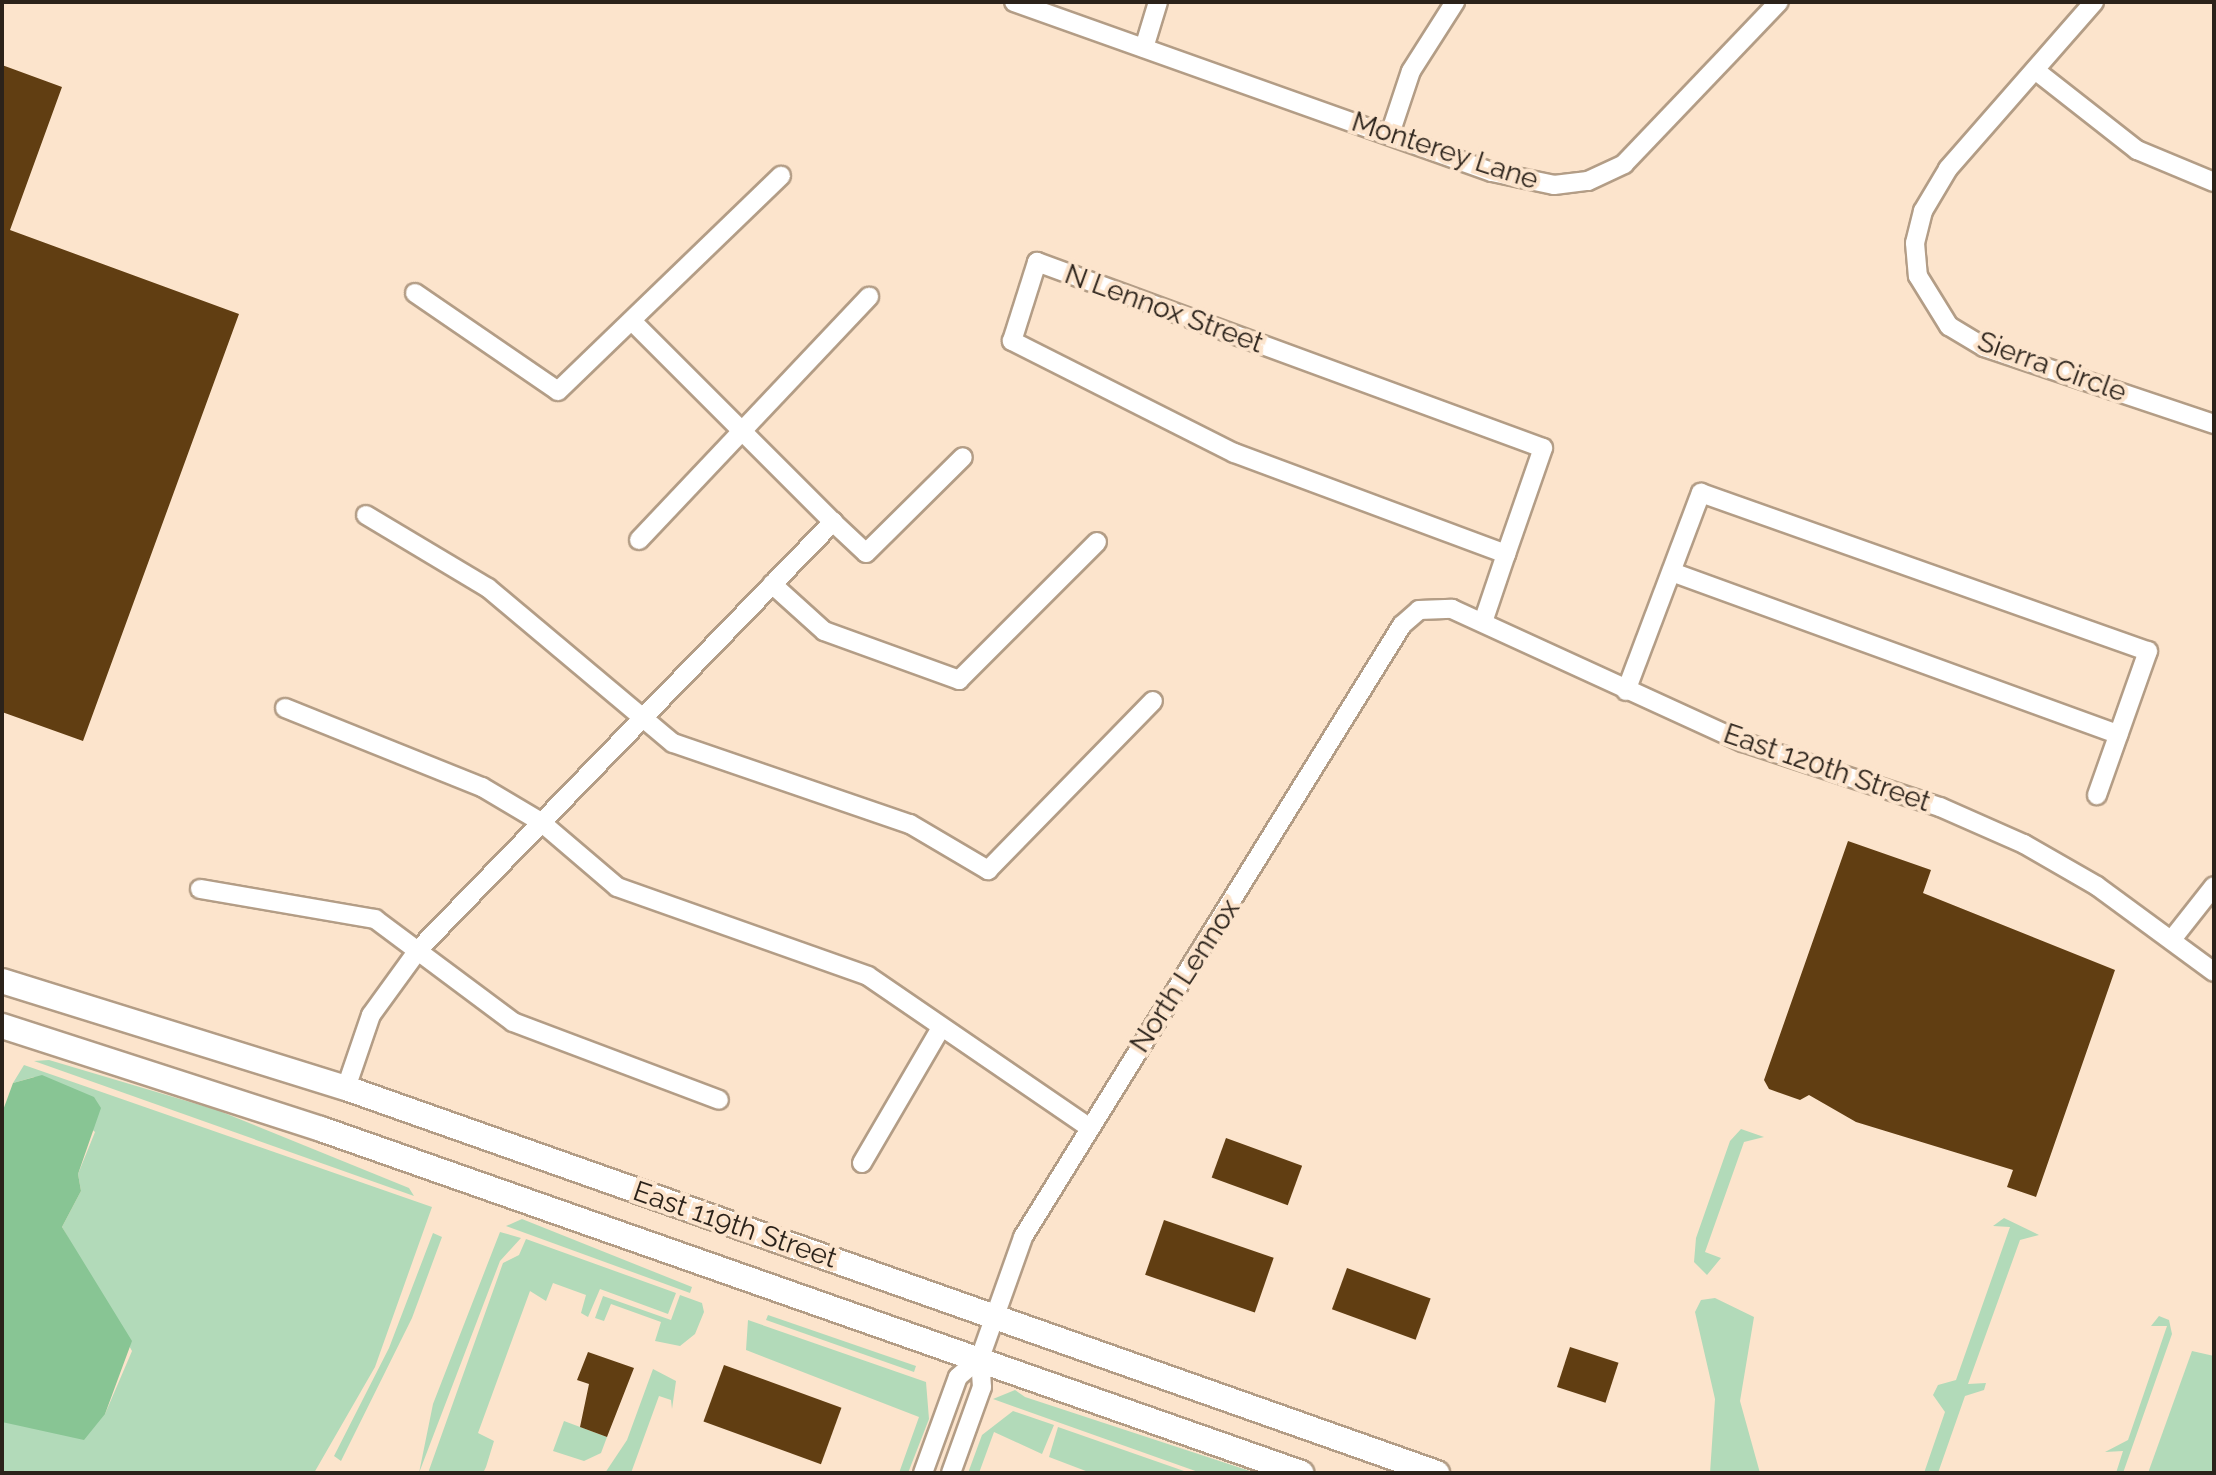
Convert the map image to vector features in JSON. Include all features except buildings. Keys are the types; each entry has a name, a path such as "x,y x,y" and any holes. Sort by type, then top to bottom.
{"main road":[{"name":"East 119th Street","path":"2,981 346,1088 1437,1473"},
{"name":"East 119th Street","path":"9,1028 980,1358 1301,1473"}],"street":[{"name":"Monterey Lane","path":"1014,2 1515,179 1588,181 1650,142 1779,2"},
{"path":"1144,48 1158,2"},
{"path":"1390,134 1411,71 1455,2"},
{"name":"Sierra Circle","path":"2094,2 1966,145 1923,211 1915,243 1918,276 1932,307 1984,347 2214,424"},
{"path":"2035,70 2117,137 2214,182"},
{"path":"415,293 558,391 635,324 781,176"},
{"name":"N Lennox Street","path":"1483,622 1543,448 1037,262 1012,341 1234,453 1506,554"},
{"path":"639,540 748,430 869,297"},
{"path":"635,324 748,430 866,553 963,457"},
{"path":"1626,691 1701,493 2148,651 2097,795"},
{"path":"366,515 488,588 673,743 910,824 988,870 1153,701"},
{"path":"346,1088 371,1015 419,949 833,522"},
{"path":"772,584 824,631 959,680 1097,542"},
{"path":"1672,572 2118,734"},
{"name":"East 120th Street","path":"1419,610 1452,609 1626,691 1754,746 1926,801 2010,838 2173,938 2214,972"},
{"name":"North Lennox","path":"980,1358 1023,1237 1087,1126 1351,717 1402,625 1419,610"},
{"path":"285,708 482,787 541,822 617,887 868,976 1087,1126"},
{"path":"2173,938 2214,886"},
{"path":"200,889 375,919 513,1022 719,1100"},
{"path":"862,1163 941,1028"},
{"path":"923,1473 958,1377 980,1358"},
{"path":"951,1473 982,1387 980,1358"}],"green space":[{"path":"49,1060 217,1110 409,1188 414,1196 34,1061"},
{"path":"24,1065 432,1207 375,1367 314,1473 2,1473 2,1422 105,1414 132,1351 62,1227 81,1191 78,1174 95,1132 34,1077 13,1083"},
{"path":"42,1075 94,1097 101,1108 78,1174 81,1191 62,1227 132,1341 105,1414 84,1440 2,1422 2,1113 13,1083"},
{"path":"1741,1129 1764,1137 1744,1142 1705,1252 1721,1258 1707,1275 1694,1262 1696,1238 1730,1141"},
{"path":"2004,1218 2039,1235 2020,1240 1968,1384 1986,1383 1984,1390 1965,1396 1938,1473 1924,1473 1945,1412 1933,1395 1938,1385 1956,1380 2010,1227 1993,1226"},
{"path":"522,1219 692,1287 690,1293 506,1226"},
{"path":"500,1232 521,1238 500,1261 419,1473 433,1404"},
{"path":"433,1233 442,1237 412,1318 341,1461 334,1456 389,1348"},
{"path":"526,1239 676,1293 668,1314 600,1289 588,1317 581,1313 586,1295 553,1283 546,1301 530,1291 478,1433 494,1441 483,1473 428,1473 503,1263 519,1255"},
{"path":"680,1295 702,1303 704,1312 695,1334 680,1346 655,1341 661,1322 611,1304 604,1321 595,1318 603,1296 671,1320"},
{"path":"1715,1298 1754,1317 1740,1401 1760,1473 1710,1473 1715,1399 1695,1312 1701,1300"},
{"path":"768,1315 916,1366 914,1372 766,1320"},
{"path":"2159,1316 2169,1320 2172,1334 2123,1473 2116,1473 2123,1451 2105,1452 2128,1440 2167,1326 2151,1326"},
{"path":"748,1320 926,1382 929,1419 908,1473 899,1473 919,1417 746,1350"},
{"path":"2192,1351 2214,1356 2214,1473 2148,1473"},
{"path":"653,1369 676,1381 672,1409 671,1400 659,1396 631,1473 605,1473 627,1440"},
{"path":"1015,1390 1025,1397 1256,1473 1201,1473 993,1399"},
{"path":"1013,1411 1054,1425 1042,1454 994,1432 979,1473 968,1473 982,1435"},
{"path":"564,1421 607,1437 601,1453 584,1461 553,1451"},
{"path":"1058,1427 1184,1471 1091,1473 1049,1457"}]}
